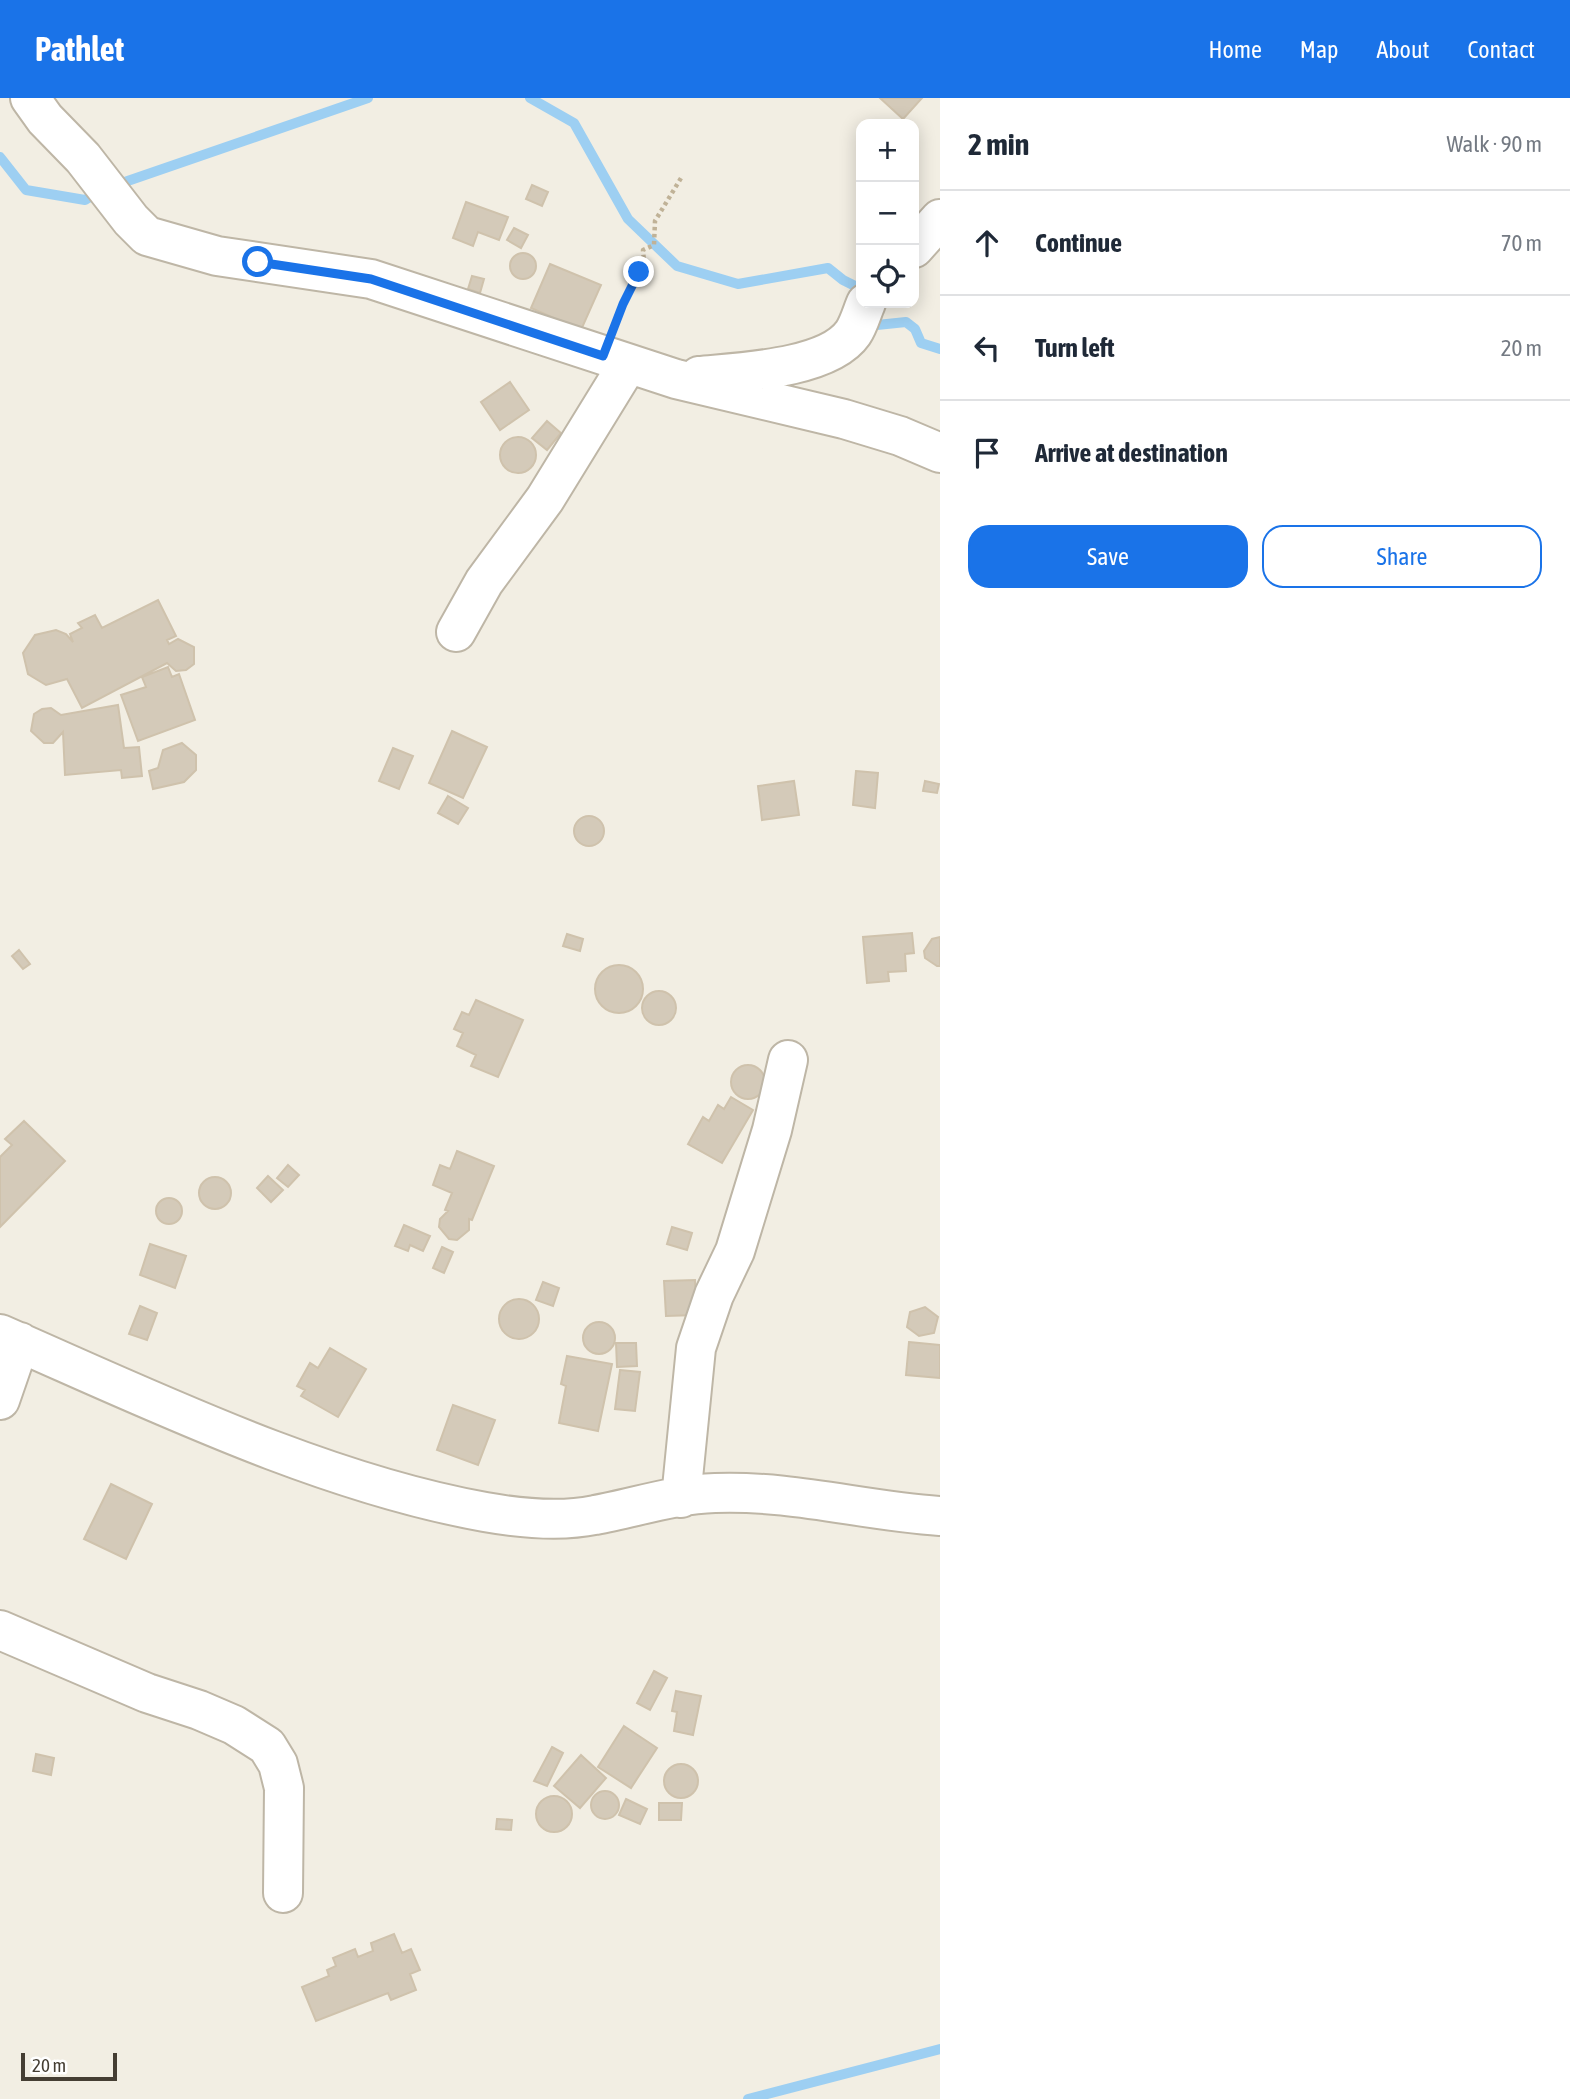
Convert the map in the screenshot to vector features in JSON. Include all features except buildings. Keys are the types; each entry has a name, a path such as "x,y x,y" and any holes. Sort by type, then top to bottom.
{"street":[{"path":"30,98 45,119 83,158 131,220 147,236 217,256 371,279 676,379 844,419 900,436 940,453"},
{"path":"917,245 940,219"},
{"path":"676,379 735,373 818,358 840,346 853,333 864,308"},
{"path":"456,632 484,582 545,499 615,360"},
{"path":"681,1499 696,1349 714,1294 735,1251 772,1130 788,1060"},
{"path":"0,1400 10,1338 195,1419 335,1471 422,1497 485,1512 534,1517 592,1516 711,1493 770,1493 940,1516"},
{"path":"0,1630 147,1693 210,1715 267,1746 278,1764 284,1788 283,1893"}],"path":[{"path":"615,360 623,304 644,262 643,250 654,245 655,220 681,178"}],"waterway":[{"path":"116,185 368,98"},
{"path":"530,98 574,123 628,219 677,266 738,284 828,268 856,286"},
{"path":"0,157 26,190 85,200 98,192"},
{"path":"877,325 906,322 915,329 921,343 940,349"},
{"path":"748,2099 940,2049"}],"route":[{"path":"258,262 371,279 603,356 623,304 639,272"}]}
